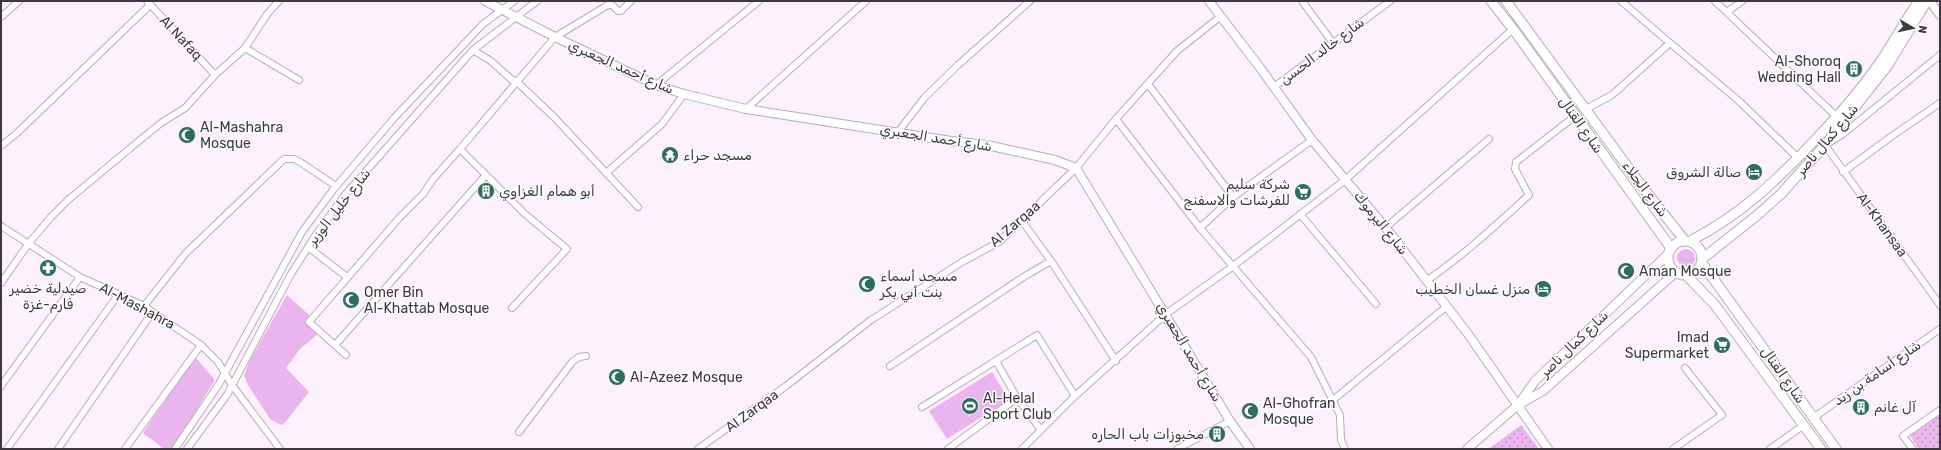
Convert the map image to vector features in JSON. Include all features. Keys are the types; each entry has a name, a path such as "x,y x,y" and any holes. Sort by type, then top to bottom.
{"main road":[{"name":"شارع القنال","path":"1491,1 1513,29 1670,251"},
{"name":"شارع الجلاء","path":"1506,1 1687,241"},
{"name":"شارع كمال ناصر","path":"1687,241 1716,228 1745,208 1798,158 1837,117 1878,65 1919,1"},
{"name":"شارع كمال ناصر","path":"1702,261 1756,217 1781,194 1825,145 1888,65 1928,1"},
{"path":"1687,241 1699,247 1702,261 1695,272 1686,275 1676,272 1669,264 1670,251 1679,242 1687,241"},
{"name":"شارع القنال","path":"1702,261 1836,449"},
{"name":"شارع القنال","path":"1686,275 1715,304 1821,449"}],"street":[{"path":"1,17 19,1"},
{"path":"1,283 29,243 68,200 161,123 185,108 215,75 245,48 268,13 279,1"},
{"name":"شارع أحمد الجعبري","path":"485,1 555,37 656,85 684,94 746,109 987,145 1055,160 1076,168 1230,421 1250,449"},
{"name":"شارع خليل الوزير","path":"175,449 219,384 302,232 336,186 406,106 483,24 514,1"},
{"name":"شارع خليل الوزير","path":"187,449 227,395 291,274 344,196 473,50 517,18 537,1"},
{"path":"346,356 336,345 308,322 423,194 434,178 460,150 516,81 555,37 608,5 612,5 618,11 621,11 631,1"},
{"path":"656,85 759,1"},
{"path":"746,109 866,1"},
{"path":"1018,1 1024,7"},
{"path":"898,132 925,97 936,86 1030,1"},
{"name":"شارع اليرموك","path":"1209,1 1312,140 1447,306 1548,449"},
{"path":"1302,1 1333,43"},
{"name":"شارع خالد الحسن","path":"1274,87 1390,1"},
{"path":"1621,1 1739,101 1798,158"},
{"path":"1715,1 1837,117"},
{"path":"1727,12 1742,1"},
{"path":"1928,1 1940,15"},
{"path":"1,146 17,133 148,3"},
{"name":"Al Nafaq","path":"148,3 215,75"},
{"name":"Al Zarqaa","path":"698,449 786,386 871,320 962,262 999,242 1076,168 1116,119 1177,51 1221,16"},
{"path":"1022,449 1074,396 1116,361 1166,314 1232,267 1345,180 1513,29"},
{"path":"1586,109 1612,95 1670,43"},
{"path":"245,48 299,80"},
{"path":"473,50 491,61 512,80 516,81 555,118 638,207"},
{"path":"1825,145 1843,134 1940,55"},
{"path":"1148,84 1233,197"},
{"path":"606,173 662,124 684,94"},
{"path":"1843,172 1940,103"},
{"path":"1426,280 1444,269 1477,242 1529,195 1515,169 1516,162 1575,116"},
{"path":"1116,119 1200,228 1311,357 1340,415 1340,440 1346,449"},
{"path":"1385,228 1489,139"},
{"path":"1200,228 1233,197 1312,140"},
{"name":"Al-Khansaa","path":"1825,145 1940,305"},
{"path":"460,150 525,214 567,249 512,308"},
{"path":"144,306 186,253 284,159 294,159 300,162 336,186"},
{"path":"336,345 485,176"},
{"path":"1300,214 1376,304"},
{"path":"1022,221 1051,261 1116,361"},
{"name":"Al-Mashahra","path":"1,226 80,277 144,306 152,313 202,345 225,371 232,385 280,449"},
{"path":"308,247 347,277"},
{"name":"شارع كمال ناصر","path":"1518,405 1535,381 1670,251"},
{"path":"890,366 1025,276 1051,261"},
{"name":"شارع كمال ناصر","path":"1467,449 1518,405 1543,391 1676,272"},
{"path":"1,386 80,277"},
{"path":"7,449 118,295"},
{"path":"1333,400 1447,306"},
{"path":"58,449 152,313"},
{"name":"شارع أسامة بن زيد","path":"1813,418 1940,329"},
{"path":"922,407 1037,335 1074,396"},
{"path":"125,449 202,345"},
{"path":"519,432 573,361 579,357 586,356"},
{"path":"996,361 1017,398 1041,430"},
{"path":"1673,449 1722,415 1685,368"},
{"path":"948,449 1017,398"},
{"path":"1913,449 1903,436 1940,410"},
{"path":"1177,449 1230,421"},
{"path":"1770,449 1804,425"}],"shaded area":[{"path":"1686,249 1693,251 1695,258 1693,265 1686,267 1679,265 1677,258 1679,251"},
{"path":"287,295 309,315 305,322 319,333 300,349 286,368 309,392 284,424 281,425 270,419 248,385 244,375 250,360"},
{"path":"195,357 215,380 172,449 164,449 143,433"},
{"name":"Al-Helal Sport Club","path":"992,372 1009,400 947,439 929,411"},
{"path":"1938,416 1940,419 1940,449 1919,449 1910,436"},
{"path":"1521,425 1539,449 1489,449"}],"place":[{"name":"Al-Shoroq Wedding Hall","path":"1854,69"},
{"name":"Al-Mashahra Mosque","path":"187,135"},
{"name":"مسجد حراء","path":"670,155"},
{"name":"صالة الشروق","path":"1754,172"},
{"name":"أبو همام الغزاوي","path":"486,191"},
{"name":"شركة سليم للفرشات والاسفنج","path":"1303,192"},
{"name":"صيدلية خضير فارم-غزة","path":"48,268"},
{"name":"Aman Mosque","path":"1626,271"},
{"name":"مسجد أسماء بنت أبي بكر","path":"867,284"},
{"name":"منزل غسان الخطيب","path":"1543,289"},
{"name":"Omer Bin Al-Khattab Mosque","path":"351,300"},
{"name":"Imad Supermarket","path":"1722,345"},
{"name":"Al-Azeez Mosque","path":"617,377"},
{"name":"Al-Helal Sport Club","path":"970,406"},
{"name":"آل غانم","path":"1861,407"},
{"name":"Al-Ghofran Mosque","path":"1250,411"},
{"name":"مخبوزات باب الحاره","path":"1217,434"}]}
